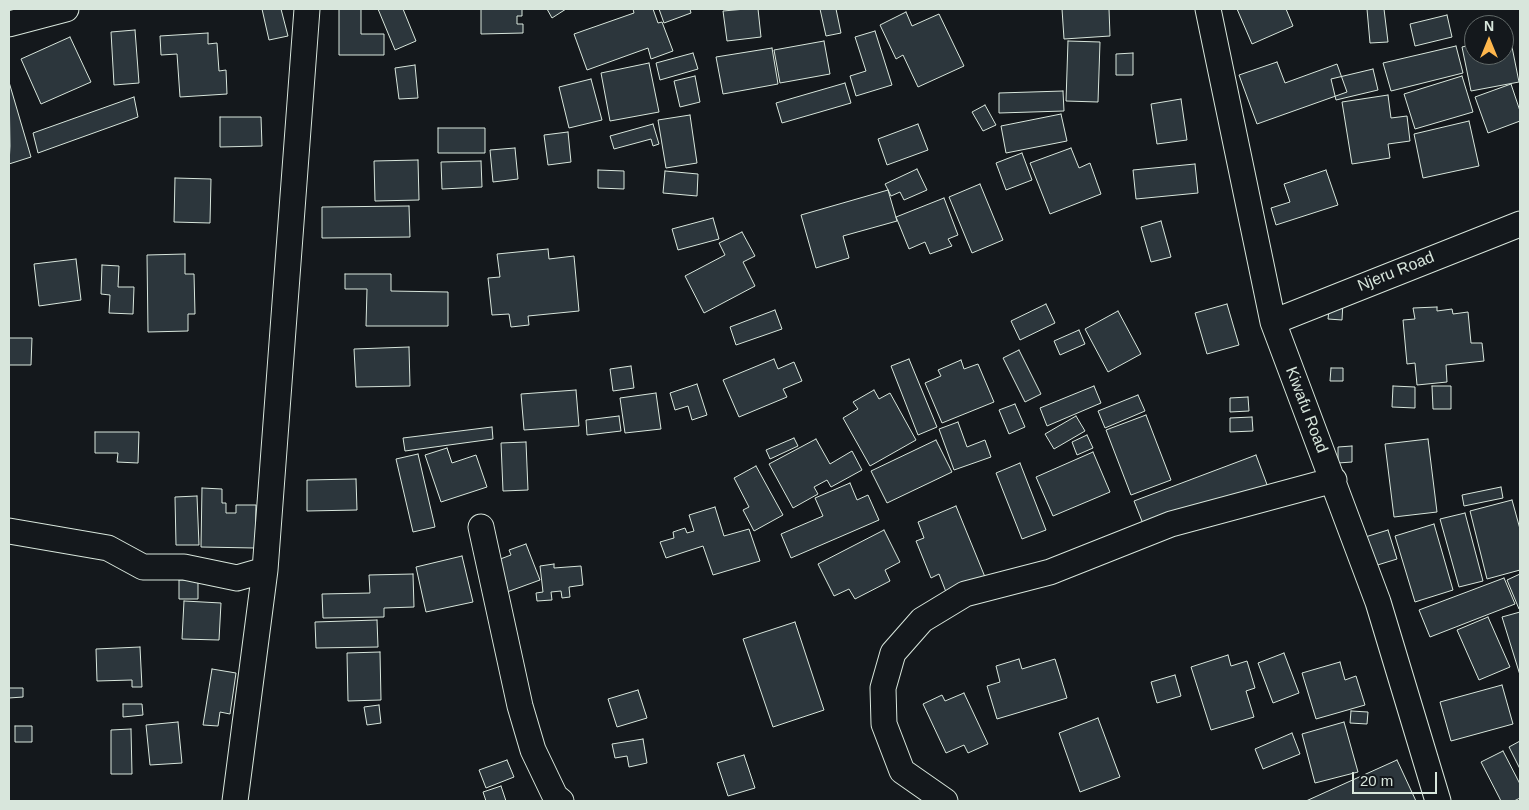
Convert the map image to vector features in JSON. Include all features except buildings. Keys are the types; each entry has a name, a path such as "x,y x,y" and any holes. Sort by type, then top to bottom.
{"street":[{"path":"9,24 66,9"},
{"path":"236,801 265,570 307,9"},
{"name":"Kiwafu Road","path":"1208,9 1273,322 1334,480 1378,602 1438,801"},
{"name":"Njeru Road","path":"1273,322 1520,224"},
{"path":"945,801 902,771 884,724 883,688 893,653 922,620 965,594 1050,572 1171,524 1334,480"},
{"path":"480,527 520,706 533,750 555,796 561,801"},
{"path":"9,531 108,548 144,567 184,568 237,578 265,570"}]}
